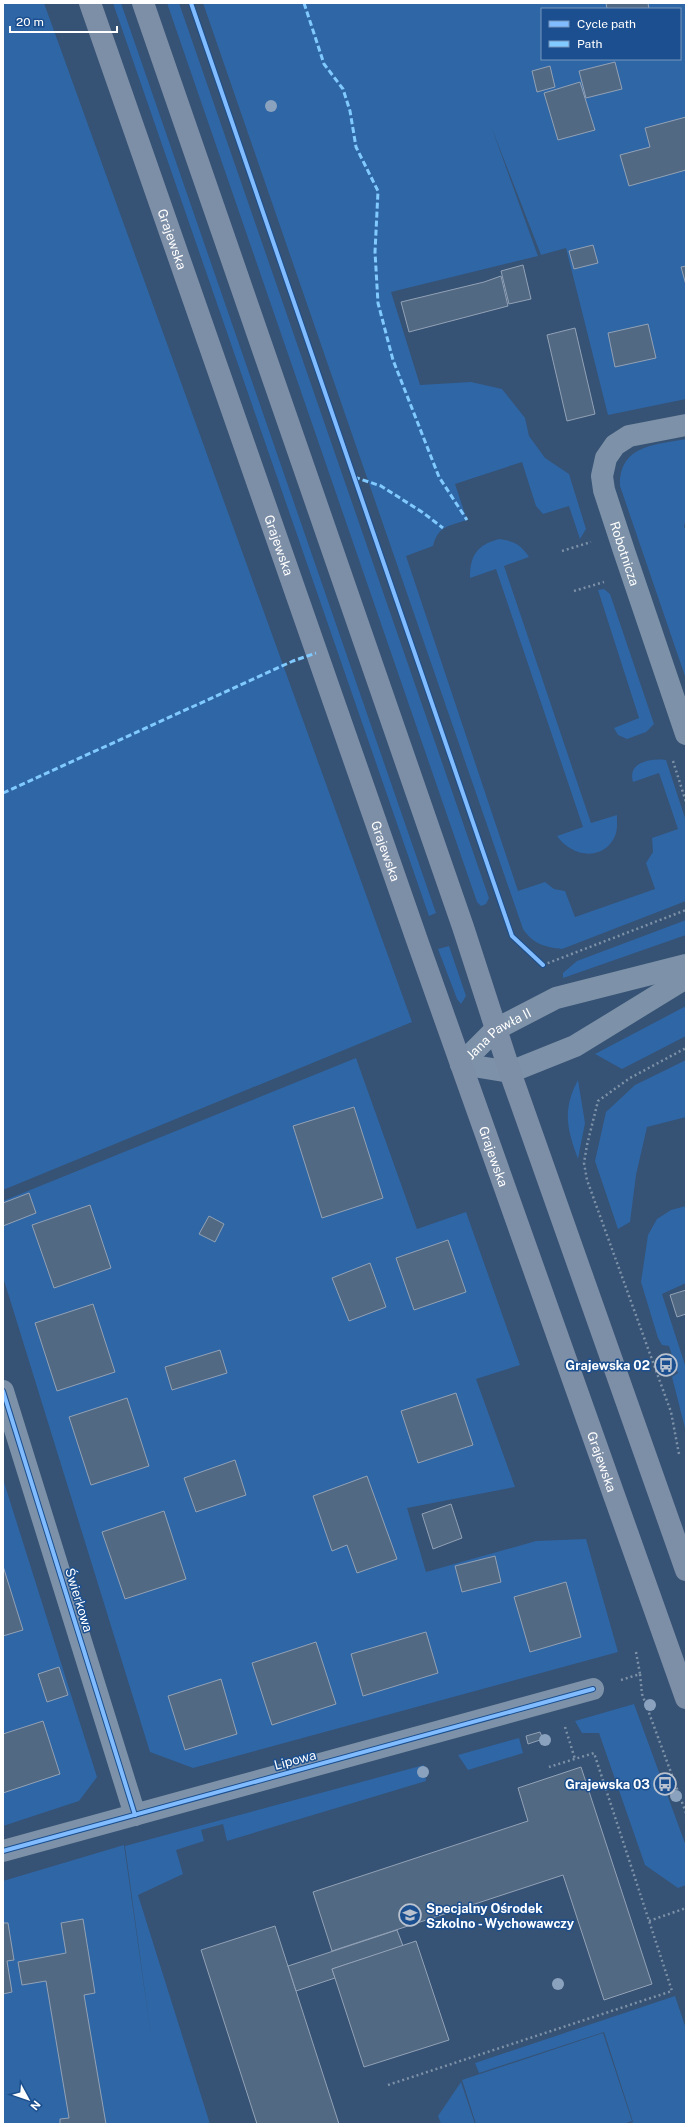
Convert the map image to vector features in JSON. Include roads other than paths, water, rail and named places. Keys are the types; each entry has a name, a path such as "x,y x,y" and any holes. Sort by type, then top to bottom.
{"main road":[{"name":"Grajewska","path":"90,3 461,1064 686,1698"},
{"path":"143,3 461,923 510,1072 686,1570"}],"street":[{"name":"Robotnicza","path":"686,425 629,436 615,446 606,458 602,476 604,490 617,531 686,734"},
{"name":"Jana Pawła II","path":"461,1064 496,1029 556,998 686,965"},
{"path":"510,1072 575,1046 686,978"},
{"name":"Jana Pawła II","path":"461,1064 510,1072"},
{"name":"Świerkowa","path":"3,1391 135,1815"},
{"name":"Lipowa","path":"3,1851 593,1689"}],"place":[{"name":"Grajewska 02","path":"666,1365"},
{"name":"Grajewska 03","path":"665,1784"},
{"name":"Specjalny Ośrodek Szkolno - Wychowawczy","path":"410,1915"}]}
